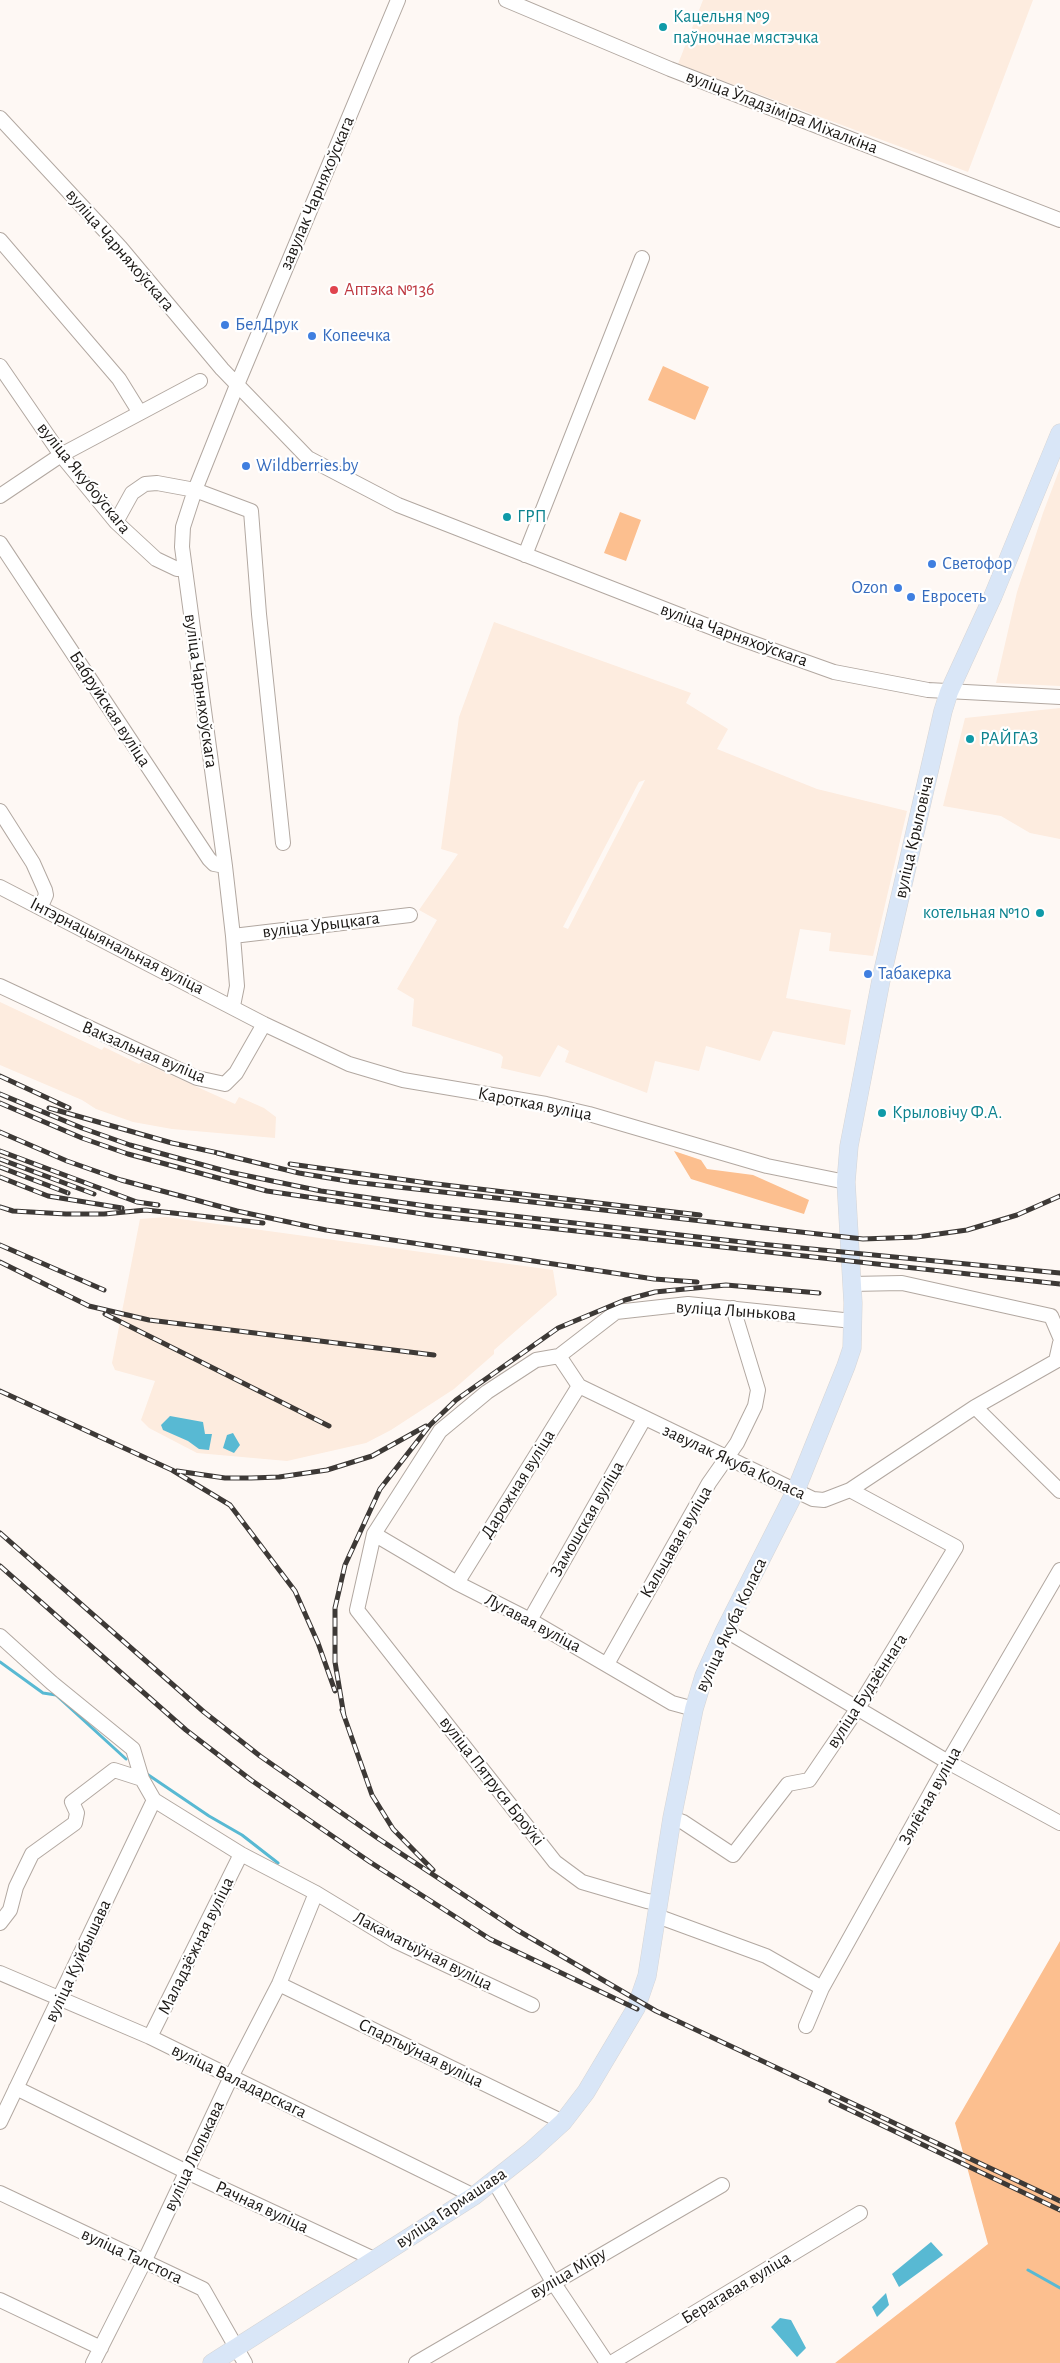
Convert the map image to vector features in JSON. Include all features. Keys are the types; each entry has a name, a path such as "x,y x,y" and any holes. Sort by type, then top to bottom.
{"main road":[{"name":"вуліца Крыловіча","path":"850,1261 846,1182 849,1146 882,975 949,692 989,603 1060,433"},
{"name":"вуліца Якуба Коласа","path":"638,2002 646,1976 672,1818 694,1709 704,1676 725,1630 796,1490 846,1366 852,1348 853,1321 850,1261"},
{"name":"вуліца Гармашава","path":"212,2363 474,2196 494,2181 563,2122 586,2092 607,2059 638,2002"}],"street":[{"name":"завулак Чарняхоўскага","path":"237,385 398,0"},
{"name":"вуліца Ўладзіміра Міхалкіна","path":"506,0 670,69 1060,220"},
{"name":"вуліца Чарняхоўскага","path":"0,118 120,248 237,385 308,458 398,505 736,637 834,672 928,690 1060,697"},
{"path":"0,240 118,379 140,414"},
{"path":"526,555 642,258"},
{"name":"вуліца Якубоўскага","path":"0,366 60,455 116,522 156,559 177,569 185,569"},
{"path":"0,496 60,455 200,381"},
{"name":"вуліца Чарняхоўскага","path":"233,1006 238,986 233,936 181,536 195,490 237,385"},
{"path":"116,522 132,493 145,484 158,483 195,490 251,511 259,614 283,843"},
{"name":"Бабруйская вуліца","path":"0,543 209,859 214,864 225,866"},
{"path":"0,811 33,863 45,890 46,894 41,906"},
{"name":"Інтэрнацыянальная вуліца","path":"0,887 41,906 233,1006"},
{"name":"вуліца Урыцкага","path":"233,936 410,915"},
{"name":"Вакзальная вуліца","path":"0,986 188,1074 225,1084 236,1073 264,1024"},
{"name":"Кароткая вуліца","path":"233,1006 264,1024 327,1054 374,1072 403,1080 546,1104 589,1114 767,1166 846,1182"},
{"path":"851,1284 902,1283 1050,1316 1060,1336"},
{"name":"вуліца Лынькова","path":"357,1610 374,1534 440,1431 487,1392 536,1360 559,1356 616,1312 688,1304 853,1321"},
{"name":"Кальцавая вуліца","path":"607,1664 709,1483 737,1444 755,1406 758,1390 733,1308"},
{"name":"завулак Якуба Коласа","path":"559,1356 579,1386 813,1499 824,1500 850,1490 975,1407 1056,1361 1060,1343"},
{"name":"Дарожная вуліца","path":"457,1583 579,1386"},
{"path":"975,1407 1060,1491"},
{"name":"Замошская вуліца","path":"530,1620 644,1419"},
{"name":"вуліца Будзённага","path":"672,1818 683,1822 733,1855 788,1784 809,1780 858,1708 956,1547 850,1490"},
{"name":"Лугавая вуліца","path":"374,1534 457,1583 530,1620 672,1703 694,1709"},
{"name":"Зялёная вуліца","path":"806,2026 822,1988 948,1762 1060,1570"},
{"name":"вуліца Пятруся Броўкі","path":"357,1610 556,1862 582,1882 647,1901 658,1909 766,1956 822,1988"},
{"path":"725,1630 948,1762 1060,1823"},
{"path":"0,1636 52,1683 133,1749 142,1780 154,1800"},
{"path":"0,1923 10,1910 16,1887 32,1854 75,1822 77,1813 72,1802 114,1770 142,1780"},
{"name":"Лакаматыўная вуліца","path":"154,1800 241,1854 316,1893 395,1941 532,2005"},
{"name":"вуліца Куйбышава","path":"0,2122 61,1998 154,1800"},
{"name":"Маладзёжная вуліца","path":"150,2037 241,1854"},
{"name":"вуліца Люлькава","path":"93,2363 144,2262 231,2078 279,1984 316,1893"},
{"name":"вуліца Валадарскага","path":"0,1973 150,2037 474,2196"},
{"name":"Спартыўная вуліца","path":"279,1984 563,2122"},
{"name":"Рачная вуліца","path":"16,2088 187,2172 374,2259"},
{"path":"494,2181 553,2282 606,2363"},
{"name":"вуліца Міру","path":"416,2363 722,2185"},
{"name":"вуліца Талстога","path":"0,2193 202,2289 245,2363"},
{"name":"Берагавая вуліца","path":"611,2363 860,2213"},
{"path":"0,2300 101,2348"}],"shaded area":[{"path":"703,0 1033,0 968,172 678,64"},
{"path":"663,366 709,387 695,420 648,400"},
{"path":"1060,468 1060,686 996,683 1017,592"},
{"path":"620,512 641,520 626,561 604,553"},
{"path":"494,622 691,693 686,703 728,729 717,749 817,789 907,811 873,956 829,951 831,933 800,929 786,998 851,1010 845,1045 773,1031 760,1061 706,1046 699,1071 655,1061 647,1093 565,1062 569,1051 558,1045 540,1077 501,1068 503,1057 500,1054 412,1026 414,999 397,989 437,920 419,910 458,854 441,849 459,717","holes":["645,780 568,929 563,927 639,782"]},
{"path":"1060,708 1060,839 1030,833 1001,816 943,806 965,718"},
{"path":"0,1002 102,1050 104,1047 139,1064 142,1062 235,1104 239,1097 264,1108 276,1117 275,1138 172,1129 133,1122 96,1109 82,1100 0,1065"},
{"path":"674,1151 701,1160 707,1169 753,1175 809,1200 804,1214 691,1179"},
{"path":"166,1217 553,1270 557,1295 494,1350 494,1354 454,1389 391,1430 366,1443 287,1461 197,1453 149,1428 141,1420 155,1381 115,1370 112,1363 140,1219"},
{"path":"1060,1941 1060,2363 835,2363 988,2244 955,2123"}],"water":[{"path":"170,1416 203,1422 205,1434 212,1434 209,1450 199,1449 188,1441 163,1430 161,1425"},
{"path":"233,1433 240,1445 234,1453 223,1448 227,1435"},
{"path":"931,2242 943,2255 899,2287 892,2274"},
{"path":"886,2293 889,2305 877,2317 872,2307"},
{"path":"780,2318 791,2320 806,2348 797,2357 771,2327"}],"waterway":[{"path":"0,1662 43,1693 56,1695 126,1759"},
{"path":"144,1772 209,1816 242,1835 278,1863"},
{"path":"1028,2270 1060,2288"}],"railway":[{"path":"0,1076 69,1108"},
{"path":"0,1094 82,1128 130,1145 229,1172 321,1191 433,1207 760,1244 1060,1273"},
{"path":"0,1103 82,1138 128,1154 267,1191 430,1215 1060,1284"},
{"path":"49,1108 172,1143 223,1154"},
{"path":"0,1132 67,1161 121,1180 237,1211 326,1230 654,1279 697,1282"},
{"path":"0,1151 137,1202 158,1205"},
{"path":"217,1153 299,1173 353,1182 863,1239 917,1237 967,1230 1017,1215 1060,1196"},
{"path":"0,1159 94,1194"},
{"path":"290,1164 428,1183 700,1215"},
{"path":"0,1167 68,1193"},
{"path":"0,1177 48,1196 122,1208"},
{"path":"0,1207 13,1211 66,1214 104,1214 146,1210 263,1223"},
{"path":"0,1245 104,1290"},
{"path":"0,1262 89,1306 149,1320 434,1355"},
{"path":"344,1716 335,1662 335,1608 345,1565 380,1489 430,1425 456,1400 558,1328 625,1300 655,1292 726,1285 819,1293"},
{"path":"105,1314 329,1426"},
{"path":"0,1391 172,1470 230,1505 295,1591 318,1643 335,1691"},
{"path":"177,1471 225,1478 251,1478 279,1477 327,1470 372,1456 426,1426"},
{"path":"0,1533 204,1712 260,1756 379,1839 517,1930 656,2011 1060,2201"},
{"path":"0,1566 186,1730 251,1780 370,1862 490,1939 637,2009"},
{"path":"342,1710 372,1795 393,1829 433,1870"},
{"path":"831,2101 1060,2210"}],"place":[{"name":"Кацельня №9 паўночнае мястэчка","path":"663,27"},
{"name":"Аптэка №136","path":"334,290"},
{"name":"БелДрук","path":"225,325"},
{"name":"Копеечка","path":"312,336"},
{"name":"Wildberries.by","path":"246,466"},
{"name":"ГРП","path":"507,517"},
{"name":"Светофор","path":"932,564"},
{"name":"Ozon","path":"898,588"},
{"name":"Евросеть","path":"911,597"},
{"name":"РАЙГАЗ","path":"970,739"},
{"name":"котельная №10","path":"1040,913"},
{"name":"Табакерка","path":"868,974"},
{"name":"Крыловічу Ф.А.","path":"882,1113"}]}
